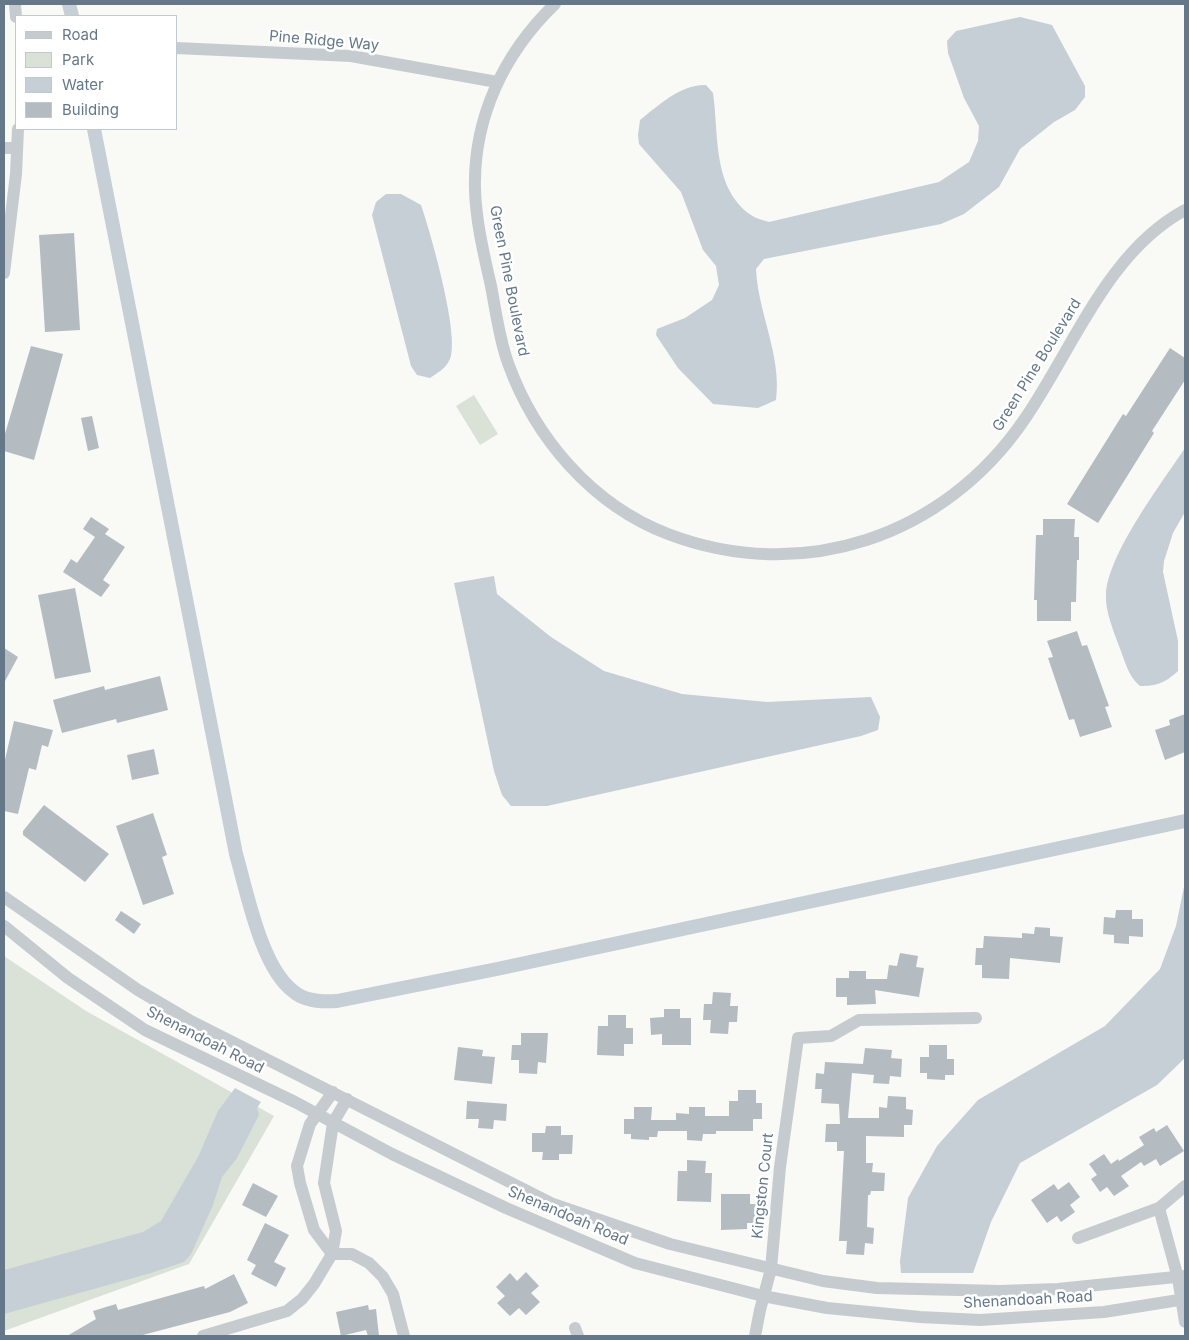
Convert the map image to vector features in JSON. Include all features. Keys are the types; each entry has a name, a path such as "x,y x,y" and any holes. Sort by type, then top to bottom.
{"street":[{"name":"Green Pine Boulevard","path":"555,4 529,31 497,82 486,110 479,140 475,190 478,220 501,339 519,390 534,419 552,446 574,471 598,493 625,512 654,528 695,544 759,555 792,555 825,551 858,543 910,522 937,507 964,486 1005,446 1025,419 1109,282 1126,259 1160,226 1185,210"},
{"name":"Pine Ridge Way","path":"178,48 352,56 497,82"},
{"path":"4,273 10,174 17,148 18,130"},
{"path":"4,148 17,148"},
{"name":"Shenandoah Road","path":"4,897 138,990 189,1020 554,1204 670,1244 823,1281 877,1288 938,1290 1058,1289 1182,1277"},
{"name":"Shenandoah Road","path":"4,926 68,978 145,1030 317,1113 333,1123 506,1208 636,1263 763,1296 827,1308 980,1320 1104,1312 1183,1299"},
{"name":"Kingston Court","path":"756,1336 763,1296 771,1269 780,1168 798,1038 831,1036 859,1020 976,1018"},
{"path":"332,1254 314,1230 297,1166 310,1124 334,1092"},
{"path":"203,1336 232,1332 295,1306 314,1284 332,1254 336,1232 324,1183 333,1123 347,1099"},
{"path":"1078,1238 1159,1208 1185,1186"},
{"path":"1159,1208 1182,1277 1185,1322"},
{"path":"332,1254 352,1254 369,1264 383,1277 393,1294 404,1336"}],"green space":[{"path":"474,395 498,434 480,445 456,406"},
{"path":"4,956 86,1011 274,1116 189,1264 4,1331"}],"water":[{"path":"1020,17 1052,25 1085,86 1085,97 1075,110 1054,122 1020,149 999,187 964,214 941,224 764,259 756,269 761,302 776,367 776,400 758,408 713,404 678,368 656,335 657,329 685,318 712,300 719,285 716,266 703,250 681,192 639,144 640,120 671,96 688,88 706,85 713,93 717,142 723,175 729,190 738,204 751,215 769,222 939,182 969,162 978,141 979,126 964,98 948,53 947,41 956,31"},
{"path":"386,194 401,194 421,205 442,281 451,325 451,356 445,366 430,378 417,375 411,366 372,215 376,202"},
{"path":"1185,448 1185,512 1173,533 1164,561 1163,572 1178,641 1178,671 1160,683 1140,686 1132,678 1127,668 1110,621 1106,601 1109,579 1116,560 1138,519"},
{"path":"494,576 497,594 551,637 604,671 682,694 767,702 871,697 880,717 878,730 861,736 547,806 511,806 502,795 494,771 454,583"},
{"path":"1185,882 1185,1058 1157,1085 1020,1163 991,1222 973,1273 901,1273 900,1261 908,1198 937,1146 978,1100 1105,1026 1160,969 1176,926"},
{"path":"235,1088 261,1102 257,1108 259,1115 237,1158 222,1177 213,1205 191,1254 184,1262 4,1314 4,1270 143,1232 161,1221 198,1157 218,1111"}],"building":[{"path":"74,233 80,330 45,332 39,235"},
{"path":"31,346 63,354 34,460 4,451 4,437"},
{"path":"1170,348 1185,358 1185,380 1152,431 1154,433 1098,523 1067,504 1123,414 1126,416"},
{"path":"92,416 99,448 88,451 81,418"},
{"path":"91,517 109,529 105,534 125,547 103,580 110,585 101,597 63,572 71,559 77,563 95,537 83,529"},
{"path":"1043,519 1075,519 1074,537 1079,537 1079,560 1077,560 1076,602 1071,602 1071,621 1037,621 1037,600 1034,600 1036,535 1043,535"},
{"path":"75,588 91,672 55,679 38,595"},
{"path":"1077,631 1082,646 1087,645 1109,706 1105,707 1112,727 1080,737 1074,719 1069,720 1048,658 1053,657 1047,641"},
{"path":"4,648 18,657 4,683"},
{"path":"160,676 168,710 117,723 116,719 62,733 53,700 104,686 105,690"},
{"path":"1185,714 1185,752 1165,760 1155,730 1170,725 1169,720"},
{"path":"14,721 53,730 48,747 42,745 36,770 29,768 18,814 4,811 4,764"},
{"path":"154,749 159,774 132,780 127,755"},
{"path":"44,805 109,854 85,882 23,835 23,831"},
{"path":"153,813 167,855 162,857 174,894 143,905 116,826"},
{"path":"1116,910 1132,910 1132,919 1143,919 1143,937 1129,936 1129,944 1114,943 1114,935 1103,934 1104,917 1115,918"},
{"path":"121,911 141,924 134,934 115,920"},
{"path":"1035,927 1050,928 1050,936 1063,937 1060,963 1010,958 1009,979 982,978 982,965 975,965 976,948 983,948 984,936 1022,938 1022,933 1034,934"},
{"path":"900,953 918,956 916,967 924,968 919,997 875,990 876,1004 847,1005 847,997 836,997 836,978 849,978 849,971 866,971 866,979 887,979 889,965 897,966"},
{"path":"713,992 731,993 730,1006 738,1006 737,1022 729,1022 728,1034 710,1033 711,1020 703,1020 704,1004 712,1004"},
{"path":"664,1009 680,1009 680,1018 691,1018 691,1045 662,1045 662,1034 651,1035 650,1018 664,1017"},
{"path":"608,1015 626,1015 626,1028 633,1028 633,1044 624,1044 624,1056 597,1055 598,1026 608,1026"},
{"path":"521,1033 548,1033 546,1063 538,1062 537,1074 519,1073 519,1060 511,1060 512,1045 521,1045"},
{"path":"929,1045 947,1045 947,1059 954,1059 954,1075 945,1075 945,1080 927,1079 927,1073 920,1073 920,1057 929,1057"},
{"path":"458,1047 483,1050 482,1056 495,1057 492,1084 454,1080"},
{"path":"865,1048 892,1050 891,1058 902,1059 901,1077 890,1076 889,1084 873,1083 874,1075 852,1073 848,1118 879,1118 879,1107 887,1108 888,1096 906,1097 906,1109 913,1110 912,1125 904,1125 904,1137 866,1136 866,1163 873,1163 872,1172 885,1173 884,1191 871,1191 870,1195 868,1195 867,1227 874,1228 873,1244 865,1243 864,1255 846,1254 847,1241 839,1241 844,1151 837,1151 837,1142 825,1142 826,1124 840,1124 839,1104 821,1103 822,1089 815,1089 816,1073 824,1074 825,1062 863,1064"},
{"path":"738,1090 756,1090 756,1103 762,1103 762,1119 753,1119 753,1131 716,1131 716,1134 703,1134 702,1141 687,1140 687,1131 658,1131 657,1137 649,1137 649,1140 631,1139 631,1134 624,1134 624,1119 634,1119 634,1107 652,1107 651,1120 676,1120 676,1113 689,1114 689,1107 705,1107 705,1116 729,1116 729,1101 738,1101"},
{"path":"467,1101 507,1104 506,1121 494,1120 493,1129 478,1128 479,1119 466,1119"},
{"path":"1167,1125 1184,1151 1160,1166 1156,1159 1144,1166 1141,1162 1121,1176 1129,1186 1114,1196 1107,1187 1100,1192 1091,1179 1097,1175 1089,1164 1104,1154 1111,1164 1118,1159 1119,1161 1144,1145 1139,1137 1154,1128 1156,1132"},
{"path":"546,1126 561,1126 561,1135 573,1135 572,1154 559,1154 559,1160 542,1160 543,1152 532,1152 532,1133 545,1133"},
{"path":"687,1160 706,1161 705,1173 712,1173 711,1202 677,1201 678,1171 687,1171"},
{"path":"1069,1182 1080,1197 1070,1205 1075,1212 1061,1222 1057,1216 1047,1223 1031,1200 1054,1184 1058,1190"},
{"path":"253,1183 278,1196 266,1217 242,1205"},
{"path":"721,1194 750,1194 750,1204 759,1204 759,1223 747,1223 747,1229 721,1230"},
{"path":"265,1223 289,1235 274,1262 286,1268 276,1287 251,1274 256,1265 247,1260"},
{"path":"526,1272 539,1286 531,1293 540,1302 526,1315 519,1308 510,1316 497,1303 505,1296 496,1287 510,1273 517,1281"},
{"path":"234,1274 248,1303 230,1312 139,1336 67,1336 96,1319 93,1311 116,1304 118,1310 204,1286 205,1289"},
{"path":"368,1305 369,1310 376,1309 379,1336 368,1336 366,1330 341,1336 336,1312"}],"waterway":[{"path":"69,4 72,15"},
{"path":"94,130 236,854 250,908 264,947 272,965 282,980 297,994 314,1000 337,1001 497,969 1185,821"}]}
